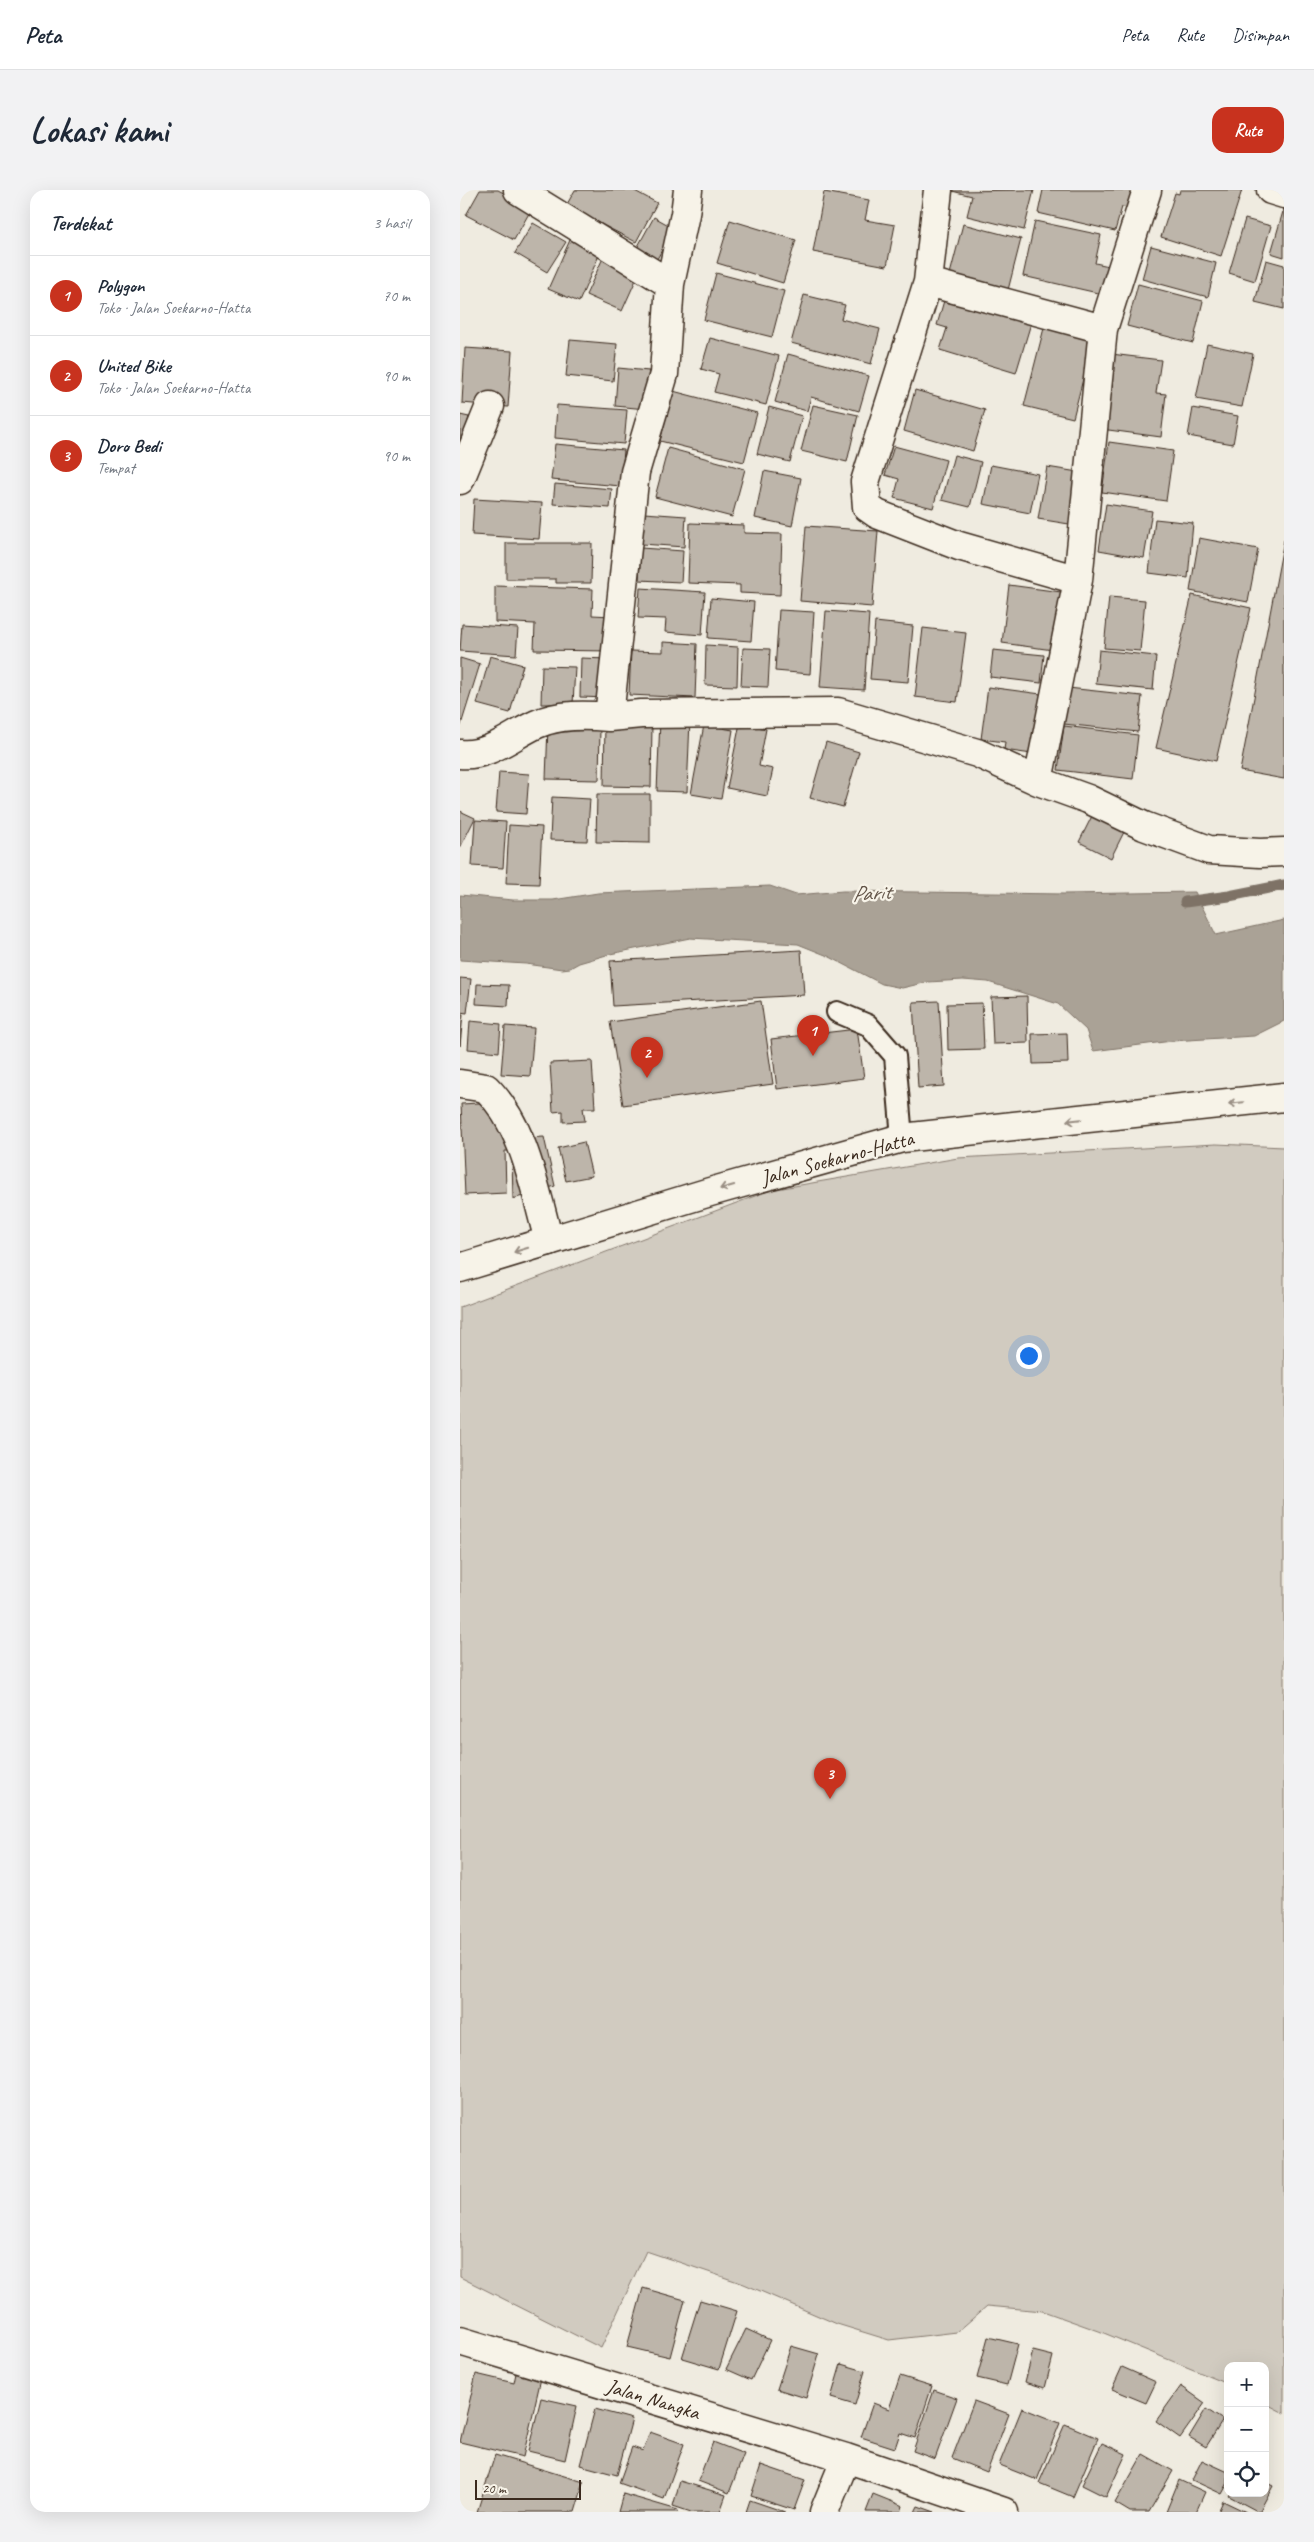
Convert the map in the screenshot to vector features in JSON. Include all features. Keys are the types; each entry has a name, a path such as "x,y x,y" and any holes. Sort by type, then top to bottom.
{"main road":[{"path":"518,190 670,284"},
{"path":"609,717 635,472 664,374 670,284 685,214 688,190"},
{"path":"938,190 928,282 865,482 867,507 877,514 959,546 1078,580"},
{"path":"1038,781 1078,580 1103,329 1148,190"},
{"path":"1271,190 1284,194"},
{"path":"928,282 1103,329"},
{"path":"460,480 490,406"},
{"path":"460,754 473,755 499,745 539,723 579,715 609,717 641,714 838,712 977,754 1038,781 1088,800 1144,826 1209,850 1260,853 1284,852"},
{"path":"460,1084 486,1088 509,1115 529,1170 549,1241"},
{"name":"Jalan Soekarno-Hatta","path":"460,1268 710,1192 902,1138 1284,1098"},
{"name":"Jalan Nangka","path":"460,2341 846,2458 1004,2512"},
{"path":"824,2512 846,2458"}],"lane":[{"path":"837,1012 868,1025 896,1056 902,1138"}],"shaded area":[{"path":"1216,1144 1284,1147 1284,2413 1269,2405 1269,2362 1224,2362 1224,2382 1099,2331 1043,2311 987,2306 957,2332 889,2340 837,2324 744,2284 646,2251 601,2348 460,2277 460,1307 771,1190 958,1158"}],"water":[{"path":"770,886 796,895 843,891 1064,894 1195,892 1216,935 1284,920 1284,1021 1254,1036 1172,1041 1093,1051 1086,1030 1058,1004 988,982 963,980 928,982 902,988 882,984 828,956 798,944 690,938 610,954 562,969 526,964 460,960 460,895 513,900 553,900 598,893"}],"building":[{"path":"480,190 498,190 532,208 514,240 466,215"},
{"path":"575,190 633,190 657,203 636,242 566,206"},
{"path":"1034,190 1024,230 967,216 972,196 952,191"},
{"path":"1043,190 1132,190 1128,208 1122,207 1115,231 1038,213"},
{"path":"1180,190 1242,190 1221,256 1161,237 1175,193 1179,194"},
{"path":"824,192 869,200 865,220 895,225 887,266 813,252"},
{"path":"1284,208 1284,257 1271,253"},
{"path":"654,217 674,228 657,259 637,248"},
{"path":"1245,219 1271,226 1255,281 1229,273"},
{"path":"730,220 796,240 783,283 717,263"},
{"path":"1035,221 1101,235 1095,263 1109,266 1102,294 1023,276"},
{"path":"533,223 566,242 547,272 515,253"},
{"path":"963,224 1021,239 1007,294 949,278"},
{"path":"570,240 600,253 579,302 548,289"},
{"path":"1151,246 1216,263 1208,297 1142,279"},
{"path":"603,258 639,273 622,311 586,295"},
{"path":"1266,260 1284,265 1284,309 1255,302"},
{"path":"716,273 784,291 772,337 704,320"},
{"path":"1138,284 1203,301 1193,343 1127,326"},
{"path":"804,295 845,305 841,319 880,329 871,364 791,343"},
{"path":"945,297 1031,323 1016,373 940,350 947,328 937,325"},
{"path":"1044,328 1093,340 1073,418 1024,406"},
{"path":"710,338 779,356 766,405 714,392 719,374 701,369"},
{"path":"570,340 617,344 613,381 566,376"},
{"path":"1207,344 1253,354 1242,407 1196,399"},
{"path":"465,348 512,351 508,407 462,403"},
{"path":"788,354 869,376 859,411 811,397 807,411 775,402"},
{"path":"1111,354 1161,360 1156,393 1166,394 1161,437 1101,429"},
{"path":"618,368 649,371 646,409 615,406"},
{"path":"915,390 985,410 973,451 904,431"},
{"path":"673,391 757,413 744,462 660,441"},
{"path":"557,405 627,410 624,444 555,438"},
{"path":"813,405 858,415 847,462 801,451"},
{"path":"769,407 802,416 790,462 757,454"},
{"path":"1193,408 1238,416 1233,444 1188,436"},
{"path":"460,415 469,417 460,453"},
{"path":"1109,442 1173,451 1166,501 1102,492"},
{"path":"555,444 624,450 621,486 551,480"},
{"path":"894,446 946,460 933,508 894,498 899,479 885,475"},
{"path":"668,448 745,469 732,517 655,497"},
{"path":"954,455 981,462 970,507 942,500"},
{"path":"991,465 1038,474 1030,513 983,504"},
{"path":"1047,467 1078,472 1069,524 1038,519"},
{"path":"764,471 801,478 792,526 755,518"},
{"path":"555,484 612,489 610,508 553,504"},
{"path":"474,499 542,503 539,539 472,535"},
{"path":"1106,504 1152,511 1144,558 1099,550"},
{"path":"644,513 686,516 684,547 642,544"},
{"path":"1155,519 1193,523 1188,578 1149,573"},
{"path":"690,523 744,525 744,533 782,534 780,595 740,593 740,585 688,583"},
{"path":"806,526 878,531 872,607 800,601"},
{"path":"1199,538 1258,549 1248,602 1190,591"},
{"path":"1284,540 1284,779 1240,771"},
{"path":"506,543 592,543 591,583 556,583 556,579 506,579"},
{"path":"641,548 683,551 681,582 639,580"},
{"path":"1009,585 1061,592 1053,650 1002,643"},
{"path":"495,586 593,589 592,615 612,616 612,651 534,650 535,624 495,622"},
{"path":"640,588 705,592 702,635 665,632 666,619 638,618"},
{"path":"1192,595 1251,608 1216,761 1156,748"},
{"path":"1109,597 1145,600 1140,651 1104,648"},
{"path":"711,598 754,602 751,641 708,638"},
{"path":"779,610 814,612 810,674 775,671"},
{"path":"826,611 869,614 864,690 820,687"},
{"path":"875,622 913,626 908,682 870,679"},
{"path":"462,624 518,628 516,655 460,651"},
{"path":"923,628 966,633 957,702 915,697"},
{"path":"663,642 697,644 695,698 629,695 631,651 663,652"},
{"path":"706,645 738,647 737,686 705,685"},
{"path":"743,648 770,649 768,687 741,686"},
{"path":"993,650 1044,655 1041,683 990,677"},
{"path":"1099,650 1156,656 1153,690 1096,684"},
{"path":"490,656 523,665 510,713 477,704"},
{"path":"460,658 480,664 460,728"},
{"path":"581,658 608,659 607,698 580,697"},
{"path":"542,666 575,667 573,704 541,704"},
{"path":"988,687 1041,694 1032,754 1004,750 1005,742 981,739"},
{"path":"1068,688 1142,696 1138,732 1064,724"},
{"path":"660,720 690,720 687,792 657,791"},
{"path":"605,723 652,724 651,787 604,786"},
{"path":"740,723 766,729 759,766 773,769 767,796 727,788"},
{"path":"704,725 733,730 721,799 691,794"},
{"path":"548,726 600,727 599,780 546,779"},
{"path":"1064,726 1138,735 1133,779 1058,770"},
{"path":"826,742 859,752 843,807 810,798"},
{"path":"499,772 529,774 526,814 496,812"},
{"path":"597,794 650,794 650,843 596,842"},
{"path":"552,797 590,799 587,841 550,840"},
{"path":"460,811 475,818 460,848"},
{"path":"1092,816 1124,832 1111,858 1079,842"},
{"path":"475,820 506,822 503,868 472,866"},
{"path":"509,825 542,827 539,884 506,883"},
{"path":"801,950 804,995 613,1006 610,961"},
{"path":"460,978 471,979 467,1013 460,1012"},
{"path":"477,984 509,985 508,1006 476,1004"},
{"path":"1027,996 1028,1043 993,1044 991,997"},
{"path":"761,1001 773,1084 623,1105 610,1022"},
{"path":"939,1001 944,1086 918,1088 913,1002"},
{"path":"982,1003 984,1049 948,1050 947,1004"},
{"path":"460,1015 463,1015 460,1046"},
{"path":"470,1021 501,1024 499,1052 468,1049"},
{"path":"505,1026 534,1028 530,1076 501,1074"},
{"path":"857,1029 864,1078 777,1089 771,1039"},
{"path":"1067,1033 1068,1063 1033,1064 1032,1034"},
{"path":"592,1061 595,1108 583,1108 585,1121 563,1122 563,1111 553,1112 550,1063"},
{"path":"516,1101 518,1151 505,1151 506,1193 465,1195 461,1104"},
{"path":"544,1137 555,1186 513,1199 512,1158 526,1138"},
{"path":"584,1142 592,1176 566,1181 558,1148"},
{"path":"643,2288 685,2300 670,2357 627,2347"},
{"path":"700,2300 737,2311 719,2369 682,2358"},
{"path":"746,2329 770,2340 751,2380 726,2369"},
{"path":"988,2337 1018,2344 1007,2385 977,2378"},
{"path":"791,2346 819,2354 806,2398 777,2389"},
{"path":"1033,2351 1053,2356 1045,2388 1025,2382"},
{"path":"841,2364 865,2371 855,2405 831,2398"},
{"path":"1122,2367 1156,2382 1146,2403 1112,2389"},
{"path":"516,2373 541,2378 523,2457 460,2442 476,2374 514,2383"},
{"path":"900,2376 932,2386 915,2438 900,2433 895,2448 861,2437 873,2403 889,2409"},
{"path":"1181,2386 1205,2403 1180,2438 1156,2421"},
{"path":"934,2390 957,2398 935,2459 913,2451"},
{"path":"541,2398 577,2406 565,2460 528,2451"},
{"path":"974,2401 1009,2414 987,2472 952,2458"},
{"path":"1022,2408 1060,2423 1037,2480 999,2465"},
{"path":"595,2409 632,2419 617,2475 580,2465"},
{"path":"1206,2409 1223,2420 1206,2447 1189,2437"},
{"path":"1065,2424 1098,2438 1073,2497 1039,2483"},
{"path":"650,2432 684,2444 664,2499 619,2483 632,2447 643,2451"},
{"path":"713,2442 744,2454 729,2493 698,2481"},
{"path":"1102,2443 1126,2454 1106,2497 1082,2485"},
{"path":"1143,2454 1173,2471 1149,2512 1130,2512 1115,2503"},
{"path":"495,2455 584,2482 575,2512 477,2512"},
{"path":"1202,2460 1224,2470 1224,2490 1222,2494 1192,2480"},
{"path":"761,2465 805,2480 794,2510 751,2496"},
{"path":"1179,2480 1205,2492 1196,2512 1166,2512"},
{"path":"680,2481 726,2495 720,2512 691,2512 673,2506"},
{"path":"1269,2484 1273,2486 1269,2493"},
{"path":"623,2494 678,2510 677,2512 618,2512"},
{"path":"873,2494 903,2506 901,2512 866,2512"},
{"path":"1231,2497 1267,2497 1259,2512"},
{"path":"750,2500 785,2512 746,2512"},
{"path":"1223,2501 1246,2512 1218,2512"},
{"path":"918,2506 935,2512 915,2512"}],"waterway":[{"name":"Parit","path":"1185,902 1229,896 1284,885"}],"place":[{"name":"Polygon","path":"813,1056"},
{"name":"United Bike","path":"647,1078"},
{"name":"Doro Bedi","path":"830,1799"}]}
